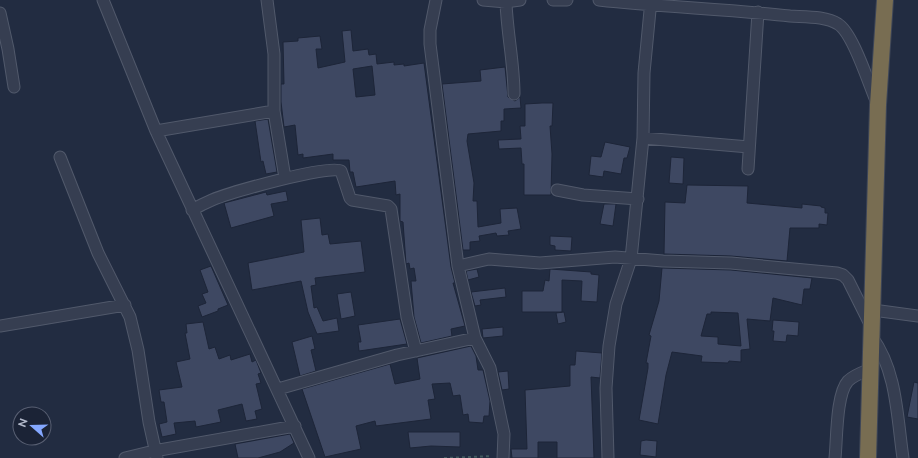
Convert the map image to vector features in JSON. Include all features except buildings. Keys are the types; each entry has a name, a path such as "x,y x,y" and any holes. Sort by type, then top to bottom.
{"highway":[{"path":"868,458 878,105 885,0"}],"street":[{"path":"103,0 156,130 309,458"},
{"path":"267,0 274,54 274,111 285,178"},
{"path":"436,0 430,30 430,49 439,106 458,266 475,338 490,368 504,434 503,457"},
{"path":"483,0 506,2 520,0"},
{"path":"553,0 567,0"},
{"path":"599,0 758,12 826,19 838,23 845,30 852,42 878,105"},
{"path":"506,2 510,56 514,73 514,94"},
{"path":"608,458 606,388 609,346 616,304 631,259 643,138 644,73 651,3"},
{"path":"748,169 758,12"},
{"path":"0,13 14,87"},
{"path":"156,130 274,111"},
{"path":"643,138 750,147"},
{"path":"60,157 98,253 125,305 137,343 156,454"},
{"path":"192,210 213,200 285,178 339,169 344,175 350,198 352,200 388,206 391,208 407,317 416,351"},
{"path":"557,190 583,195 638,199"},
{"path":"458,266 489,259 540,263 615,257 731,263 843,275 855,293 882,351 888,369 903,458"},
{"path":"0,326 125,305"},
{"path":"873,310 918,316"},
{"path":"278,389 397,355 475,338"},
{"path":"835,458 844,387 855,376 871,369"},
{"path":"125,458 156,454 295,426"},
{"path":"837,442 843,458"}],"path":[{"path":"444,458 503,457"}]}
